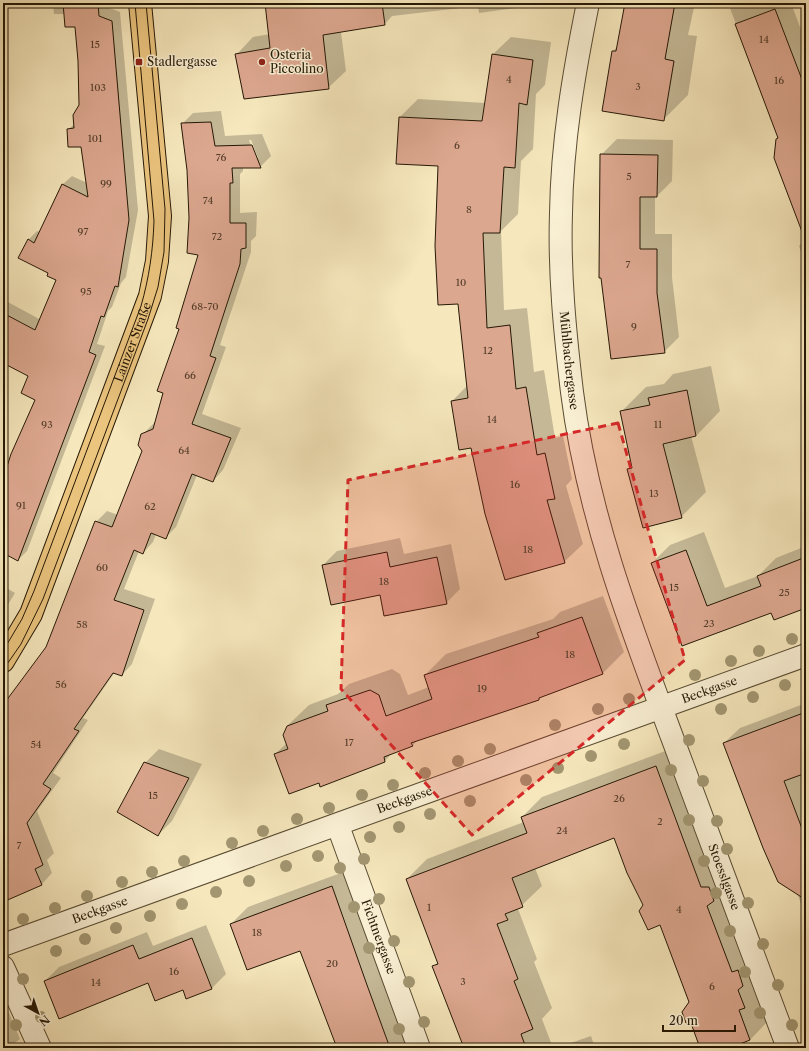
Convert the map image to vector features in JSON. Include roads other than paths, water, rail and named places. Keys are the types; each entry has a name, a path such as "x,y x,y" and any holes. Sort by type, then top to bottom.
{"main road":[{"name":"Lainzer Straße","path":"3,660 31,614 150,296 157,261 160,216 140,3"}],"street":[{"name":"Mühlbachergasse","path":"588,3 574,76 566,141 561,213 562,288 572,394 591,495 620,597 661,707"},
{"name":"Beckgasse","path":"3,945 338,826 806,655"},
{"name":"Stoesslgasse","path":"661,707 788,1048"},
{"name":"Fichtnergasse","path":"338,826 419,1048"},
{"path":"3,967 40,1048"}],"tram line":[{"path":"3,651 22,619 34,591 141,306 146,285 152,254 154,221 135,3"},
{"path":"3,670 21,644 43,599 148,319 158,287 164,252 165,209 146,3"}],"place":[{"name":"Stadlergasse","path":"139,62"},
{"name":"Osteria Piccolino","path":"262,62"}]}
